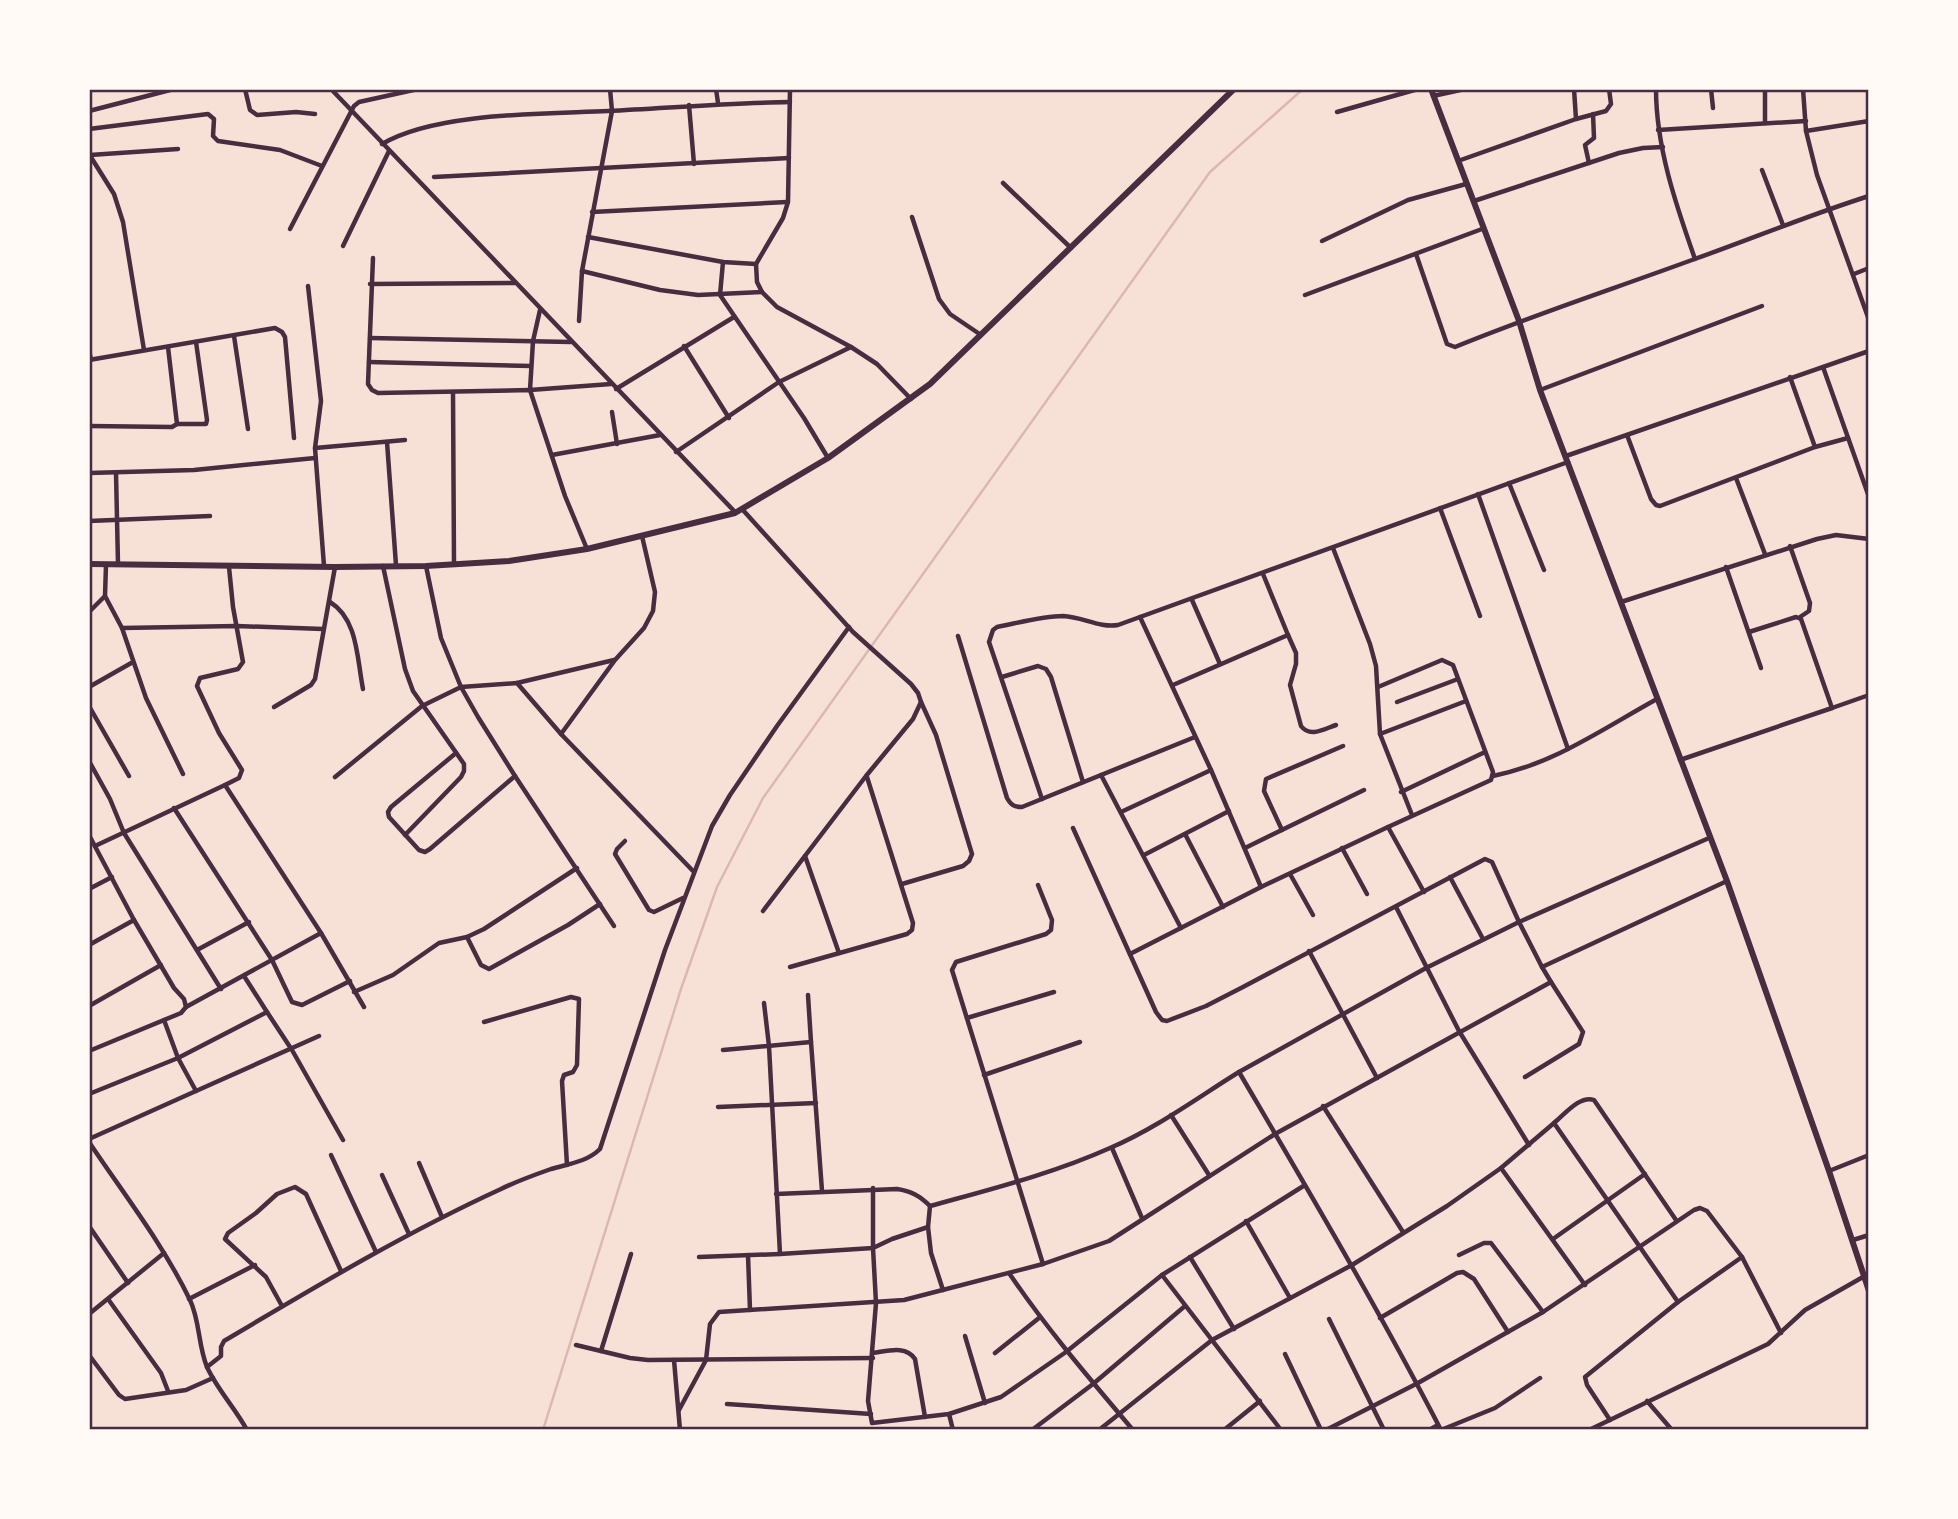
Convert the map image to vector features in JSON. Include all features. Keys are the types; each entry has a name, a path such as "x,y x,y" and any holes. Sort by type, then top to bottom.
{"main road":[{"path":"89,564 335,567 426,566 509,561 587,549 738,511 828,458 930,384 1234,89"},
{"path":"1432,92 1519,321 1540,390 1727,881 1869,1291"}],"street":[{"path":"89,111 174,89"},
{"path":"245,89 250,110 257,115 315,114"},
{"path":"331,89 354,106 387,141 389,151 676,452 738,511 853,632 918,693 936,735 971,855 963,866 902,884"},
{"path":"290,229 354,106 418,89"},
{"path":"579,321 582,271 612,111 610,89"},
{"path":"716,89 718,103"},
{"path":"790,89 788,202 783,218 756,264 757,282 762,292 777,307 852,347 877,364 911,399"},
{"path":"1337,112 1418,89"},
{"path":"1432,92 1465,89"},
{"path":"1574,89 1576,119"},
{"path":"1458,161 1609,109 1609,89"},
{"path":"1656,89 1658,130 1680,217 1695,259"},
{"path":"1711,89 1713,108"},
{"path":"1765,89 1765,123"},
{"path":"1803,89 1806,131 1817,175 1869,320"},
{"path":"387,141 419,129 520,114 612,111 718,103 790,102"},
{"path":"689,105 694,164"},
{"path":"89,129 208,114 214,118 213,136 218,141 280,150 322,166"},
{"path":"1589,163 1585,145 1594,138 1593,114"},
{"path":"1658,130 1805,121"},
{"path":"1806,131 1869,121"},
{"path":"1473,202 1631,150 1662,147"},
{"path":"144,350 123,222 114,194 90,154 178,149"},
{"path":"343,246 389,151"},
{"path":"434,177 789,158"},
{"path":"1762,170 1783,225"},
{"path":"1003,183 1071,248"},
{"path":"1322,241 1408,200 1466,184"},
{"path":"1416,254 1447,344 1455,347 1519,321 1869,196"},
{"path":"592,212 788,202"},
{"path":"912,217 939,299 950,314 981,335"},
{"path":"1305,295 1482,229"},
{"path":"588,237 723,262 756,264"},
{"path":"373,258 368,384 378,393 614,386 734,317"},
{"path":"723,262 720,295 828,458"},
{"path":"1854,274 1869,268"},
{"path":"582,271 660,290 698,295 762,292"},
{"path":"370,284 515,283"},
{"path":"308,286 321,401 315,458 324,566"},
{"path":"1540,390 1762,306"},
{"path":"540,309 533,341 530,390 565,496 587,549"},
{"path":"89,350 90,360 275,328 285,337 294,438"},
{"path":"234,336 248,429"},
{"path":"370,338 572,342"},
{"path":"89,426 201,426 207,420 196,342"},
{"path":"684,346 729,418"},
{"path":"168,347 177,424"},
{"path":"676,452 779,382 852,347"},
{"path":"1042,799 989,642 993,630 997,627 1060,616 1109,626 1140,617 1509,483 1627,435 1869,351"},
{"path":"369,362 531,366"},
{"path":"1823,367 1869,497"},
{"path":"1790,377 1815,447"},
{"path":"453,392 454,564"},
{"path":"612,412 617,443"},
{"path":"552,455 660,435"},
{"path":"1627,435 1651,499 1660,506 1815,447 1848,438"},
{"path":"315,448 405,440"},
{"path":"387,442 396,565"},
{"path":"89,473 194,470 315,458"},
{"path":"116,472 118,565"},
{"path":"1737,478 1765,554"},
{"path":"1509,483 1544,570"},
{"path":"1478,494 1568,749"},
{"path":"1440,508 1480,615"},
{"path":"89,520 210,516"},
{"path":"1621,601 1790,546 1836,535 1869,539"},
{"path":"561,734 615,660 643,628 653,611 655,592 642,536"},
{"path":"1749,632 1807,614 1810,607 1790,546"},
{"path":"1333,548 1370,644 1376,666 1380,734 1412,815"},
{"path":"106,565 106,596 122,628 152,709 183,774"},
{"path":"383,566 405,669 422,706 464,764 461,776 405,835"},
{"path":"426,566 441,638 461,687 515,776 614,926"},
{"path":"95,846 239,778 242,769 219,733 197,686 197,681 204,676 242,667 229,567"},
{"path":"274,707 311,685 315,679 335,567"},
{"path":"1726,567 1761,668"},
{"path":"1263,574 1296,653 1290,685 1301,726 1305,732 1311,733 1336,725"},
{"path":"89,612 106,596"},
{"path":"1192,600 1220,664"},
{"path":"330,602 340,608 347,617 363,689"},
{"path":"1140,617 1211,770 1261,887"},
{"path":"1799,618 1803,622 1832,708"},
{"path":"122,628 237,626 323,629"},
{"path":"208,1367 221,1356 224,1341 341,1271 442,1217 529,1177 593,1156 604,1141 693,871 712,826 730,795 849,627"},
{"path":"1172,685 1288,635"},
{"path":"958,636 1007,798 1016,807 1022,807 1195,737"},
{"path":"335,777 422,706 461,687 517,683 615,660"},
{"path":"1378,687 1442,660 1453,666 1493,776"},
{"path":"89,687 133,662"},
{"path":"1002,677 1038,666 1046,669 1051,677 1083,782"},
{"path":"1398,702 1458,679"},
{"path":"517,683 561,734 693,871"},
{"path":"1680,760 1869,695"},
{"path":"1130,954 1261,887 1491,780 1493,776 1535,765 1657,699"},
{"path":"1380,734 1466,701"},
{"path":"763,911 913,719 921,702"},
{"path":"89,706 129,776"},
{"path":"1282,830 1264,791 1266,779 1343,746"},
{"path":"1401,792 1485,752"},
{"path":"456,753 388,812 389,817 419,850 425,852 430,849 515,776"},
{"path":"89,761 110,799 124,833 221,989"},
{"path":"1121,812 1211,770"},
{"path":"1101,775 1181,928"},
{"path":"790,967 907,934 912,930 913,923 902,884 866,776"},
{"path":"225,785 321,933 365,1007"},
{"path":"1245,848 1364,790"},
{"path":"174,808 250,922 292,1002 302,1005 350,981"},
{"path":"1144,855 1229,811"},
{"path":"1388,827 1424,892"},
{"path":"1073,828 1158,1017 1167,1021 1218,1000 1450,877 1485,859 1489,860 1542,967 1583,1032 1583,1039 1579,1044 1525,1077"},
{"path":"1185,834 1223,907"},
{"path":"89,835 134,920 174,988 184,999 186,1007"},
{"path":"930,1206 1018,1182 1112,1147 1171,1115 1239,1072 1426,968 1519,922 1709,838"},
{"path":"625,841 615,854 649,910 654,912 684,898"},
{"path":"1342,848 1367,894"},
{"path":"805,856 839,953"},
{"path":"355,992 393,975 439,943 467,937 520,907 577,868"},
{"path":"1290,874 1313,915"},
{"path":"89,889 112,877"},
{"path":"1450,877 1483,939"},
{"path":"1542,967 1727,881"},
{"path":"1038,885 1052,920 1051,930 1046,934 956,962 951,970 1043,1264"},
{"path":"467,937 481,965 489,969 600,904"},
{"path":"1396,907 1459,1031 1528,1145"},
{"path":"89,945 134,920"},
{"path":"197,950 250,922"},
{"path":"89,1051 181,1013 186,1007 321,933"},
{"path":"1309,951 1377,1078"},
{"path":"89,1006 161,965"},
{"path":"244,976 292,1050 343,1140"},
{"path":"679,1410 706,1360 710,1324 714,1317 725,1311 904,1300 1043,1264 1109,1241 1275,1134 1551,982"},
{"path":"967,1018 1054,992"},
{"path":"808,995 822,1191"},
{"path":"484,1022 571,997 579,999 577,1065 562,1081 567,1165"},
{"path":"764,1003 773,1105 780,1254"},
{"path":"89,1094 178,1058 267,1012"},
{"path":"164,1020 178,1058 196,1091"},
{"path":"247,1430 208,1367 189,1298 164,1253 89,1140 319,1037"},
{"path":"723,1050 811,1041"},
{"path":"984,1075 1080,1042"},
{"path":"1239,1072 1352,1265 1440,1428"},
{"path":"1099,1430 1212,1340 1352,1265 1447,1206 1502,1168 1583,1100 1594,1100 1676,1220"},
{"path":"718,1107 816,1103"},
{"path":"1323,1106 1403,1232"},
{"path":"1171,1115 1209,1175"},
{"path":"1554,1123 1678,1302"},
{"path":"1112,1147 1142,1218"},
{"path":"331,1155 376,1252"},
{"path":"1829,1171 1869,1155"},
{"path":"419,1163 442,1217"},
{"path":"1502,1168 1585,1285"},
{"path":"1552,1239 1645,1174"},
{"path":"382,1175 409,1234"},
{"path":"872,1423 949,1413 985,1404 1017,1387 1066,1352 1162,1275 1305,1185"},
{"path":"282,1306 266,1277 227,1242 226,1236 277,1195 295,1187 306,1194 341,1271"},
{"path":"776,1194 873,1188 909,1191 922,1197 930,1206 928,1227 932,1253 943,1290"},
{"path":"871,1430 868,1401 876,1303 873,1188"},
{"path":"1285,1354 1323,1430 1418,1383 1544,1312 1676,1220 1700,1208 1707,1211 1742,1257 1781,1333"},
{"path":"1246,1220 1290,1298"},
{"path":"89,1226 128,1283"},
{"path":"699,1257 873,1248 928,1227"},
{"path":"1853,1240 1869,1235"},
{"path":"1459,1255 1491,1242 1544,1312"},
{"path":"89,1314 164,1253"},
{"path":"601,1351 631,1254"},
{"path":"748,1255 750,1310"},
{"path":"1190,1257 1234,1329"},
{"path":"1610,1420 1585,1377 1678,1302 1742,1257"},
{"path":"189,1298 255,1265"},
{"path":"1380,1318 1463,1272 1474,1279 1508,1332"},
{"path":"1009,1273 1039,1318 1133,1430"},
{"path":"1162,1275 1281,1430"},
{"path":"1589,1430 1755,1351 1781,1333 1805,1310 1863,1277"},
{"path":"108,1299 161,1373 168,1391"},
{"path":"1032,1430 1093,1384 1185,1306"},
{"path":"995,1353 1039,1318"},
{"path":"1329,1319 1384,1430"},
{"path":"965,1336 985,1404"},
{"path":"576,1345 639,1359 674,1360 873,1355 902,1350 912,1354 925,1417"},
{"path":"89,1355 119,1395 125,1399 194,1388 213,1378"},
{"path":"674,1360 680,1430"},
{"path":"1429,1430 1495,1408 1540,1378"},
{"path":"1224,1430 1260,1401"},
{"path":"1647,1401 1672,1430"},
{"path":"727,1405 871,1414"},
{"path":"949,1413 953,1430"}],"waterway":[{"path":"543,1430 681,989 717,887 763,798 1210,172 1303,89"}]}
